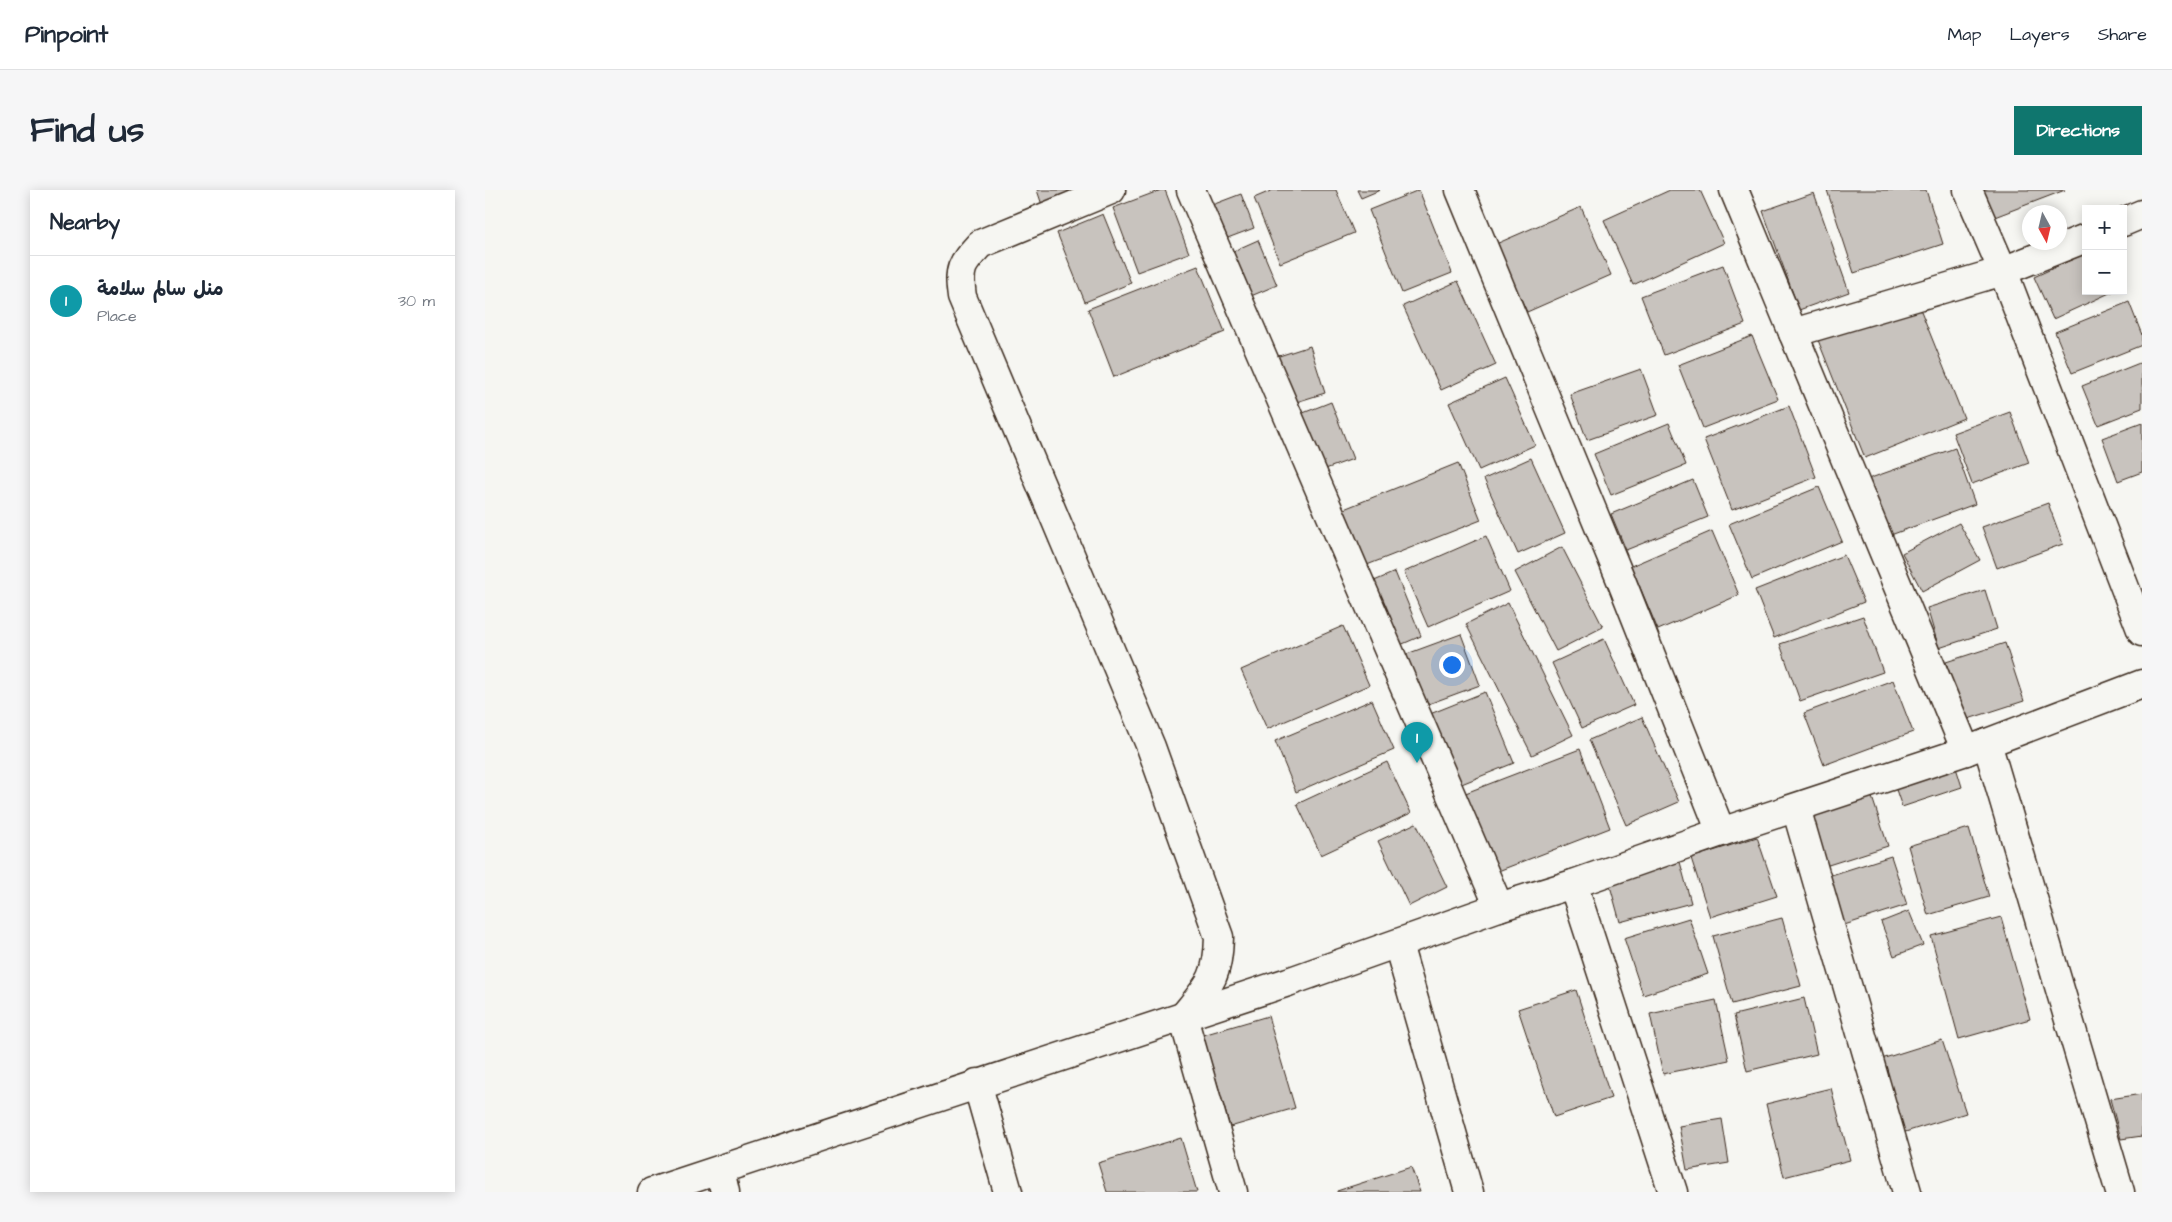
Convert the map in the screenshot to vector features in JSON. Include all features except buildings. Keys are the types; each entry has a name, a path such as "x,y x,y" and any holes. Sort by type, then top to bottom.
{"street":[{"path":"1111,190 981,244 966,260 959,275 962,297 1151,747 1219,937 1218,964 1209,986 1183,1017"},
{"path":"1191,190 1499,907"},
{"path":"1460,190 1621,580 1721,832"},
{"path":"1733,190 1793,333 1976,747 2120,1192"},
{"path":"1968,190 2134,591 2142,632"},
{"path":"2127,220 2142,214"},
{"path":"1793,333 2003,271 2082,240"},
{"path":"652,1192 722,1181 977,1083 1183,1017 1398,944 1499,907 1573,884 1721,832 1976,747 2142,684"},
{"path":"1796,808 1907,1192"},
{"path":"1573,884 1673,1192"},
{"path":"1398,944 1469,1192"},
{"path":"1183,1017 1233,1192"},
{"path":"977,1083 1009,1192"}],"place":[{"name":"منل سالم سلامة","path":"1417,763"}]}
